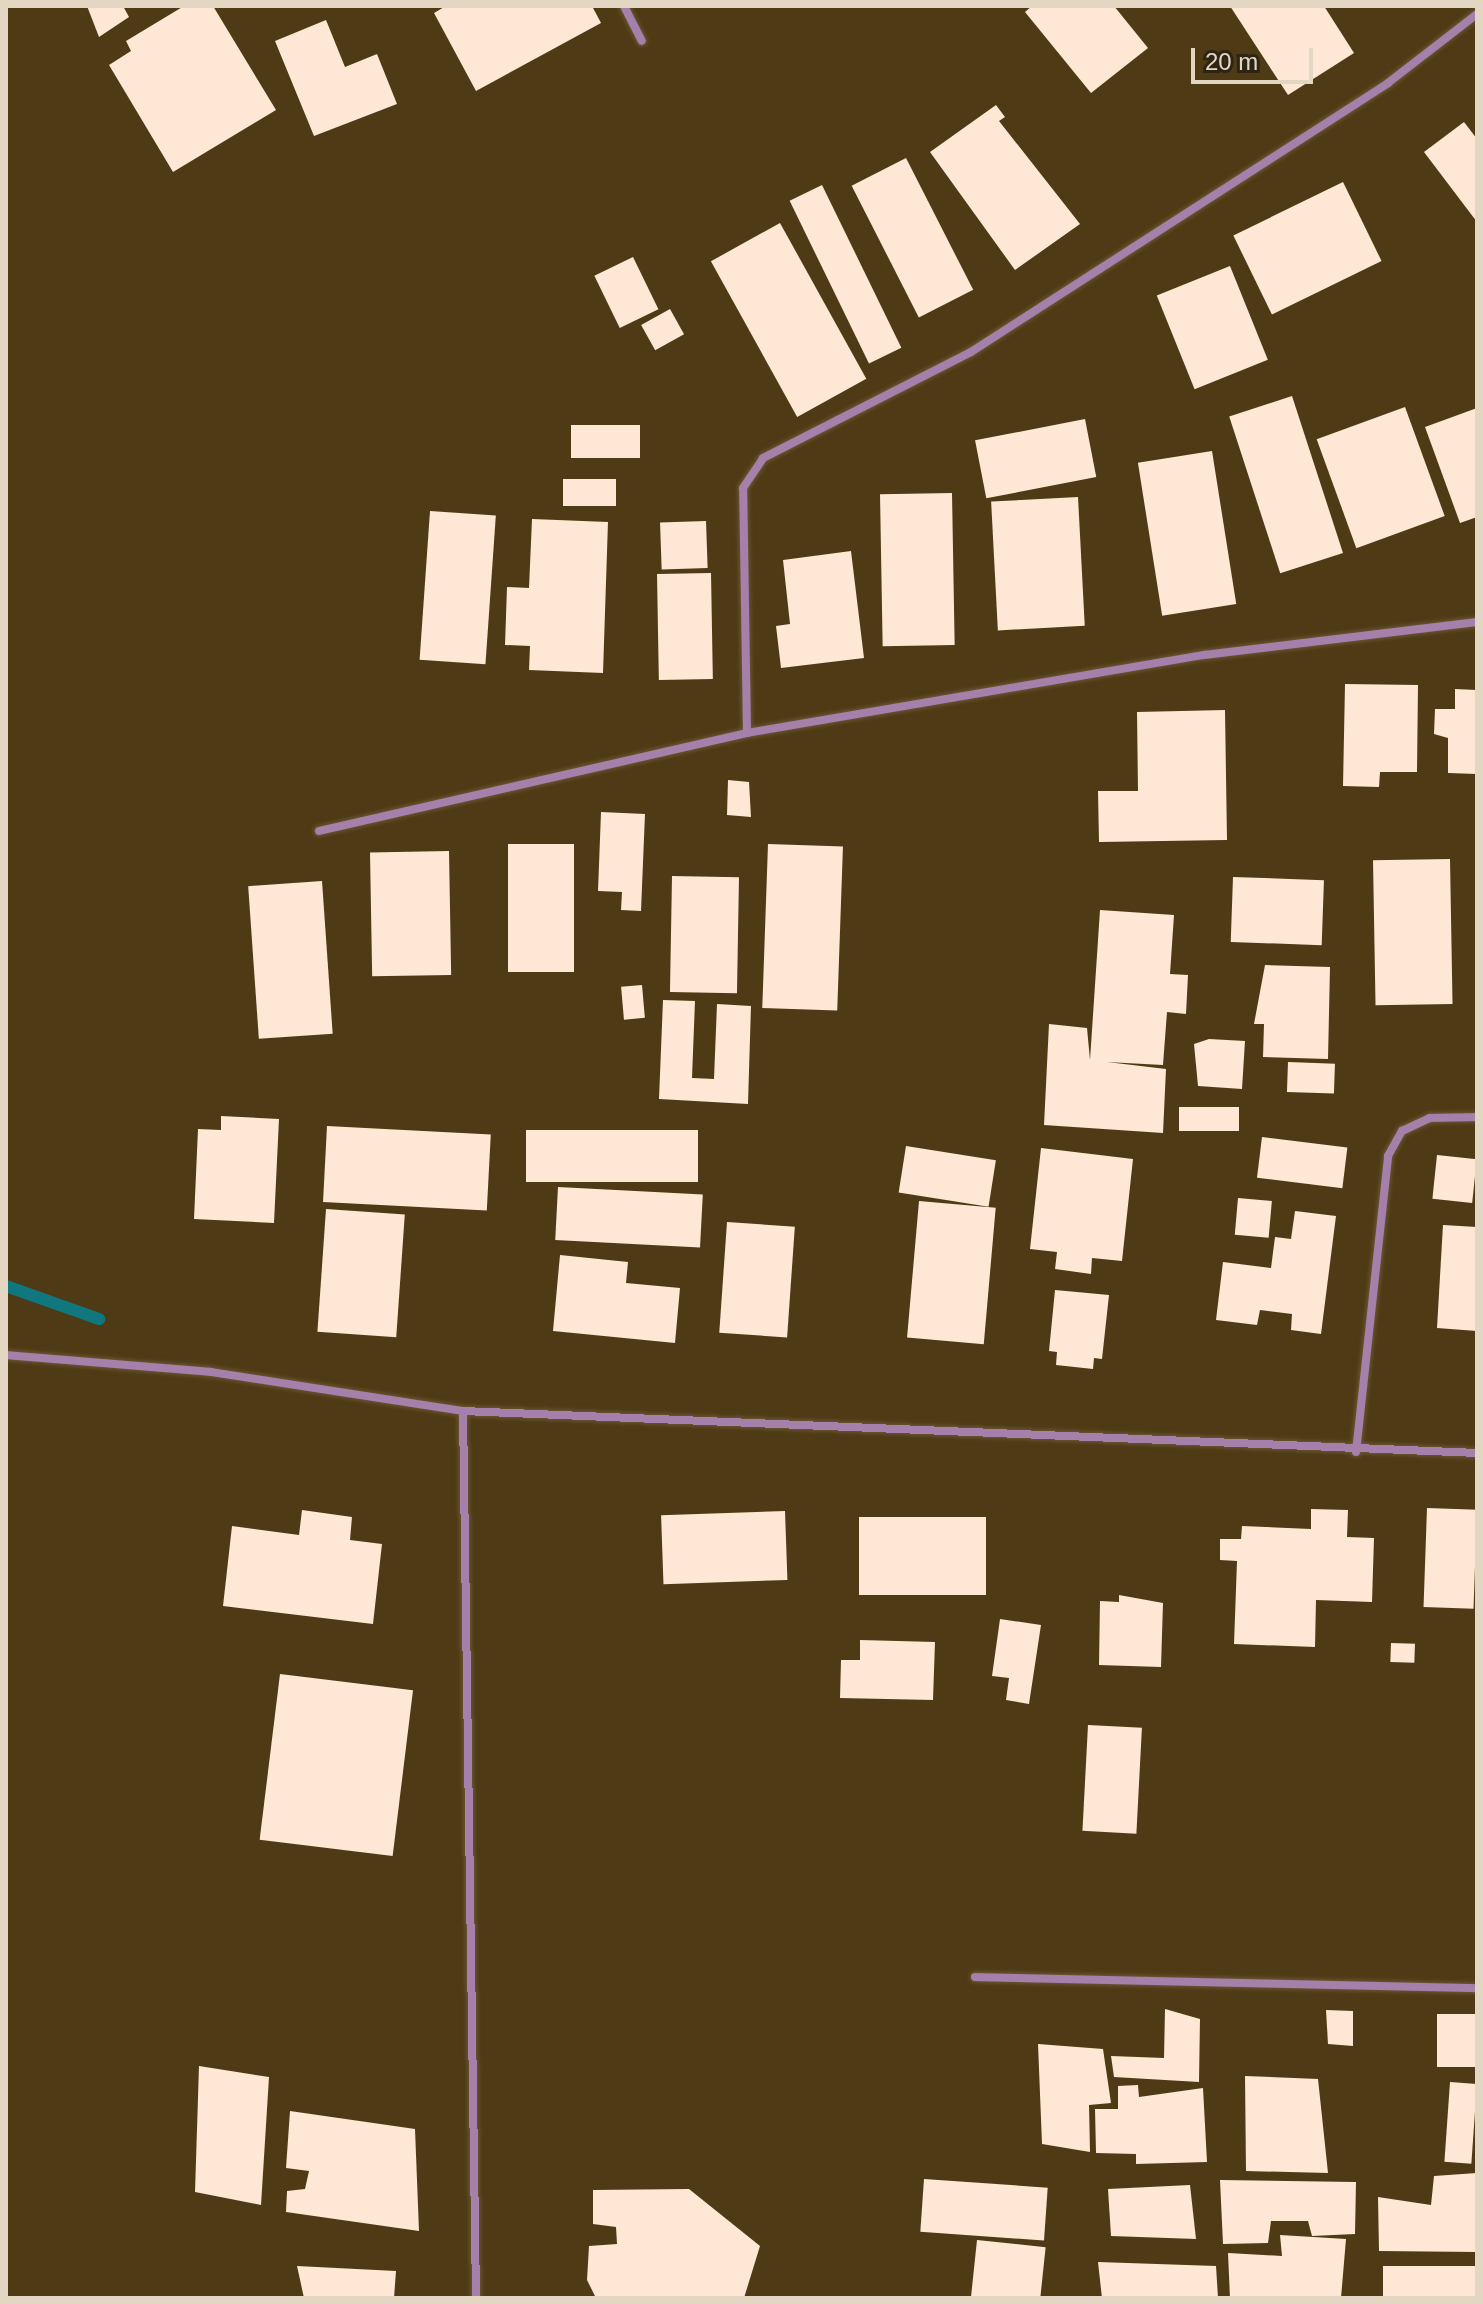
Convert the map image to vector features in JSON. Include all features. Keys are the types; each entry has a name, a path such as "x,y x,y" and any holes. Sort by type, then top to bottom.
{"street":[{"path":"624,6 642,41"},
{"path":"747,733 743,488 763,458 971,352 1388,83 1477,14"},
{"path":"319,831 747,733 1204,655 1477,622"},
{"path":"1356,1452 1388,1156 1402,1131 1430,1118 1477,1117"},
{"path":"6,1355 211,1372 463,1411 1356,1452 1477,1453"},
{"path":"463,1411 476,2298"},
{"path":"975,1977 1477,1988"}],"building":[{"path":"87,6 123,6 129,17 99,37"},
{"path":"184,6 213,6 276,110 173,172 109,65 131,51 126,41"},
{"path":"446,6 592,6 601,23 476,91 434,13"},
{"path":"1032,6 1114,6 1148,48 1091,93 1025,12"},
{"path":"1230,6 1324,6 1354,53 1288,95"},
{"path":"326,20 345,67 377,54 397,104 314,136 275,41"},
{"path":"996,105 1005,117 999,121 1080,224 1015,270 930,152"},
{"path":"1464,122 1477,139 1477,222 1424,152"},
{"path":"906,158 973,290 919,318 852,186"},
{"path":"1343,182 1382,261 1272,315 1233,235"},
{"path":"822,185 901,348 869,363 790,201"},
{"path":"780,223 866,379 797,417 711,261"},
{"path":"633,257 658,309 620,328 594,276"},
{"path":"1230,266 1268,360 1195,389 1157,296"},
{"path":"670,309 684,334 655,350 641,325"},
{"path":"1292,396 1343,553 1280,573 1229,416"},
{"path":"1405,407 1445,516 1356,548 1317,439"},
{"path":"1477,408 1477,517 1460,523 1425,427"},
{"path":"1085,419 1096,477 986,498 975,440"},
{"path":"571,425 640,425 640,458 571,458"},
{"path":"1212,451 1236,604 1162,616 1138,463"},
{"path":"563,479 616,479 616,506 563,506"},
{"path":"952,493 955,645 883,646 880,494"},
{"path":"1078,497 1085,626 998,630 991,502"},
{"path":"430,511 496,516 485,664 420,660"},
{"path":"532,519 608,522 603,673 529,670 530,646 505,645 507,587 529,588"},
{"path":"706,521 708,568 662,570 660,523"},
{"path":"851,551 864,658 781,668 776,626 790,624 783,560"},
{"path":"711,573 713,679 659,680 657,574"},
{"path":"1345,684 1418,685 1417,772 1380,772 1379,787 1343,786"},
{"path":"1455,689 1477,690 1477,774 1448,773 1448,738 1434,734 1435,709 1455,709"},
{"path":"1225,710 1227,840 1099,842 1098,791 1138,791 1137,712"},
{"path":"728,780 749,782 751,817 727,815"},
{"path":"601,812 645,814 641,911 621,910 622,892 598,891"},
{"path":"508,844 574,844 574,972 508,972"},
{"path":"768,844 843,847 837,1011 762,1008"},
{"path":"449,851 451,975 372,976 370,852"},
{"path":"1450,859 1453,1004 1376,1005 1373,860"},
{"path":"672,876 739,877 737,993 670,992"},
{"path":"1233,877 1324,880 1322,945 1231,942"},
{"path":"322,881 333,1034 259,1039 248,886"},
{"path":"1100,910 1174,915 1170,974 1188,975 1186,1014 1167,1012 1163,1065 1107,1062 1166,1069 1163,1133 1044,1125 1049,1024 1087,1028 1090,1060"},
{"path":"1265,965 1330,967 1328,1059 1263,1057 1264,1024 1254,1024"},
{"path":"642,985 645,1018 624,1020 621,987"},
{"path":"663,1000 695,1001 692,1078 714,1079 717,1004 751,1006 748,1104 659,1099"},
{"path":"1209,1039 1245,1041 1242,1089 1198,1086 1194,1044"},
{"path":"1288,1062 1335,1064 1334,1094 1287,1092"},
{"path":"1179,1107 1239,1107 1239,1131 1179,1131"},
{"path":"221,1116 279,1119 274,1223 194,1219 198,1129 221,1130"},
{"path":"327,1126 491,1135 487,1210 323,1202"},
{"path":"526,1130 698,1130 698,1182 526,1182"},
{"path":"1262,1137 1347,1147 1342,1188 1257,1178"},
{"path":"906,1146 996,1160 989,1207 899,1192"},
{"path":"1041,1148 1133,1159 1122,1261 1092,1258 1091,1274 1055,1269 1057,1252 1030,1249"},
{"path":"1437,1155 1477,1159 1472,1203 1432,1199"},
{"path":"558,1187 703,1195 700,1248 555,1240"},
{"path":"1238,1198 1272,1201 1269,1238 1235,1235"},
{"path":"919,1201 996,1208 984,1344 907,1337"},
{"path":"326,1209 405,1215 396,1337 317,1332"},
{"path":"1295,1211 1336,1216 1321,1334 1291,1330 1292,1314 1260,1310 1257,1325 1216,1320 1223,1262 1271,1268 1275,1237 1291,1239"},
{"path":"727,1222 795,1227 787,1337 719,1333"},
{"path":"1443,1225 1477,1227 1477,1331 1437,1328"},
{"path":"560,1255 628,1262 626,1283 680,1288 675,1343 553,1331"},
{"path":"1055,1290 1109,1295 1102,1359 1094,1358 1093,1369 1056,1365 1057,1352 1049,1351"},
{"path":"1427,1508 1477,1510 1474,1609 1424,1607"},
{"path":"1311,1509 1348,1510 1347,1537 1374,1538 1372,1602 1316,1600 1315,1647 1234,1644 1237,1561 1220,1560 1220,1539 1241,1539 1242,1526 1311,1529"},
{"path":"302,1510 352,1517 350,1540 382,1544 373,1624 223,1606 232,1526 299,1535"},
{"path":"785,1511 787,1580 663,1584 661,1515"},
{"path":"859,1517 986,1517 986,1595 859,1595"},
{"path":"1119,1595 1163,1603 1161,1667 1099,1665 1100,1601 1119,1602"},
{"path":"1000,1619 1041,1625 1029,1704 1006,1700 1009,1678 992,1676"},
{"path":"860,1640 935,1642 933,1700 840,1698 841,1660 860,1660"},
{"path":"1391,1643 1415,1644 1414,1663 1390,1662"},
{"path":"280,1674 413,1690 393,1856 260,1840"},
{"path":"1088,1725 1142,1728 1136,1834 1082,1831"},
{"path":"1165,2009 1200,2019 1199,2082 1114,2077 1111,2056 1164,2058"},
{"path":"1326,2010 1353,2011 1353,2046 1328,2044"},
{"path":"1437,2014 1477,2014 1477,2067 1437,2067"},
{"path":"1038,2044 1103,2049 1111,2103 1089,2105 1090,2152 1042,2144"},
{"path":"199,2066 269,2077 261,2205 195,2192"},
{"path":"1245,2076 1318,2079 1328,2173 1246,2171"},
{"path":"1450,2082 1477,2084 1471,2164 1444,2162"},
{"path":"1138,2085 1139,2097 1203,2088 1207,2162 1136,2164 1136,2154 1096,2153 1095,2109 1118,2109 1118,2086"},
{"path":"290,2111 415,2129 419,2231 286,2212 287,2191 305,2189 309,2171 286,2168"},
{"path":"1477,2173 1477,2252 1379,2251 1378,2197 1431,2205 1434,2176"},
{"path":"924,2179 1048,2188 1044,2241 920,2232"},
{"path":"1220,2180 1356,2182 1355,2234 1312,2236 1308,2221 1271,2221 1268,2243 1223,2244"},
{"path":"1190,2185 1196,2239 1111,2236 1108,2189"},
{"path":"689,2189 760,2246 744,2298 596,2298 587,2280 589,2246 617,2244 616,2227 593,2224 593,2190"},
{"path":"1280,2235 1346,2239 1341,2298 1230,2298 1228,2253 1282,2256"},
{"path":"977,2240 1046,2247 1040,2298 971,2298"},
{"path":"1098,2262 1216,2266 1218,2298 1102,2298"},
{"path":"297,2266 396,2271 394,2298 304,2298"},
{"path":"1383,2266 1477,2266 1477,2298 1383,2298"}],"waterway":[{"path":"6,1286 99,1319"}]}
